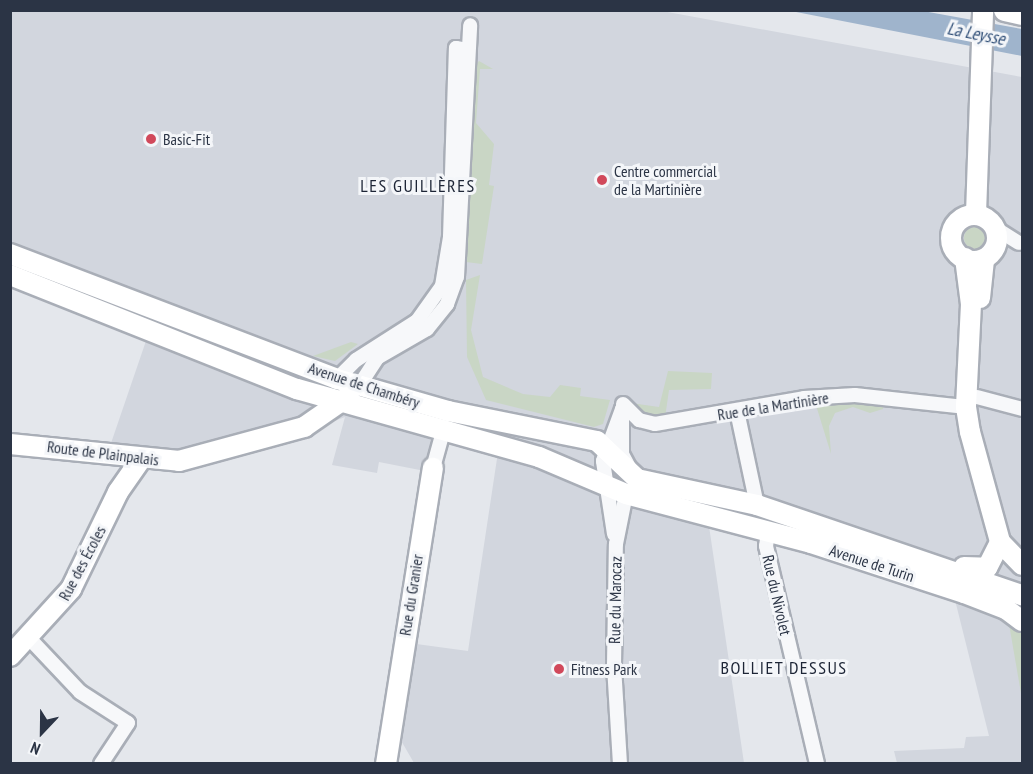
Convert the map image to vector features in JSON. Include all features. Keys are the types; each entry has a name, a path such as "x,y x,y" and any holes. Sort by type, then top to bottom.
{"main road":[{"path":"983,15 976,214 996,236 974,258 970,396 974,438 1000,542 1023,565"},
{"path":"974,258 954,248 952,233 963,217 976,214"},
{"name":"Avenue de Chambéry","path":"10,254 330,386 444,428 615,471"},
{"name":"Avenue de Chambéry","path":"10,275 330,386"},
{"name":"Route de Plainpalais","path":"266,439 303,417 330,386"},
{"name":"Avenue de Chambéry","path":"351,394 615,471 717,508"},
{"name":"Route de Plainpalais","path":"10,444 140,460 188,459 304,427 351,394"},
{"name":"Rue des Écoles","path":"10,656 29,638 71,589 118,492 140,460"},
{"name":"Rue du Granier","path":"386,764 433,468"},
{"name":"Avenue de Turin","path":"717,508 757,505 906,558 1023,595"},
{"name":"Avenue de Turin","path":"717,508 768,532 964,593 1006,609 1023,621"},
{"path":"906,558 980,570 992,563 1000,542"}],"street":[{"path":"351,394 377,358 427,329 441,313 458,269 470,25"},
{"path":"330,386 431,305 447,270 456,48 468,50"},
{"path":"996,236 1021,243"},
{"path":"450,237 458,269"},
{"name":"Rue de la Martinière","path":"623,404 639,420 655,424 804,398 855,395 970,396 1023,409"},
{"path":"737,411 757,505"},
{"name":"Rue du Granier","path":"433,468 444,428"},
{"name":"Rue du Marocaz","path":"615,471 616,544"},
{"name":"Rue du Marocaz","path":"615,471 614,665 620,764"},
{"name":"Rue du Nivolet","path":"768,532 766,546 817,764"},
{"path":"29,638 80,692 128,723 101,764"}],"shaded area":[{"path":"10,11 662,11 1022,77 1022,763 897,763 894,751 964,748 966,737 989,736 954,596 814,548 709,526 744,763 414,763 399,737 409,643 468,651 498,452 439,434 430,472 379,462 377,473 332,465 345,417 293,437 173,455 109,449 148,335 11,280"}],"green space":[{"path":"479,61 493,69 480,69 476,123 494,144 489,185 494,186 482,264 466,262 474,66"},
{"path":"975,227 983,230 986,238 983,246 975,249 967,246 964,238 967,230"},
{"path":"480,275 471,330 483,377 523,394 550,397 560,385 581,388 580,396 610,400 603,424 594,427 486,400 467,357 466,280"},
{"path":"351,342 358,344 335,361 313,356"},
{"path":"668,371 712,373 711,389 669,390 665,418 642,417 631,403 659,407"},
{"path":"815,402 884,403 883,409 870,413 853,407 835,413 829,426 831,454"},
{"path":"1015,623 1022,631 1022,699 1009,624"}],"water":[{"name":"La Leysse","path":"791,11 923,11 1022,29 1022,56"}],"place":[{"name":"Basic-Fit","path":"151,139"},
{"name":"Centre commercial de la Martinière","path":"602,180"},
{"name":"Fitness Park","path":"559,669"}],"district":[{"name":"LES GUILLÈRES","path":"418,186"},
{"name":"BOLLIET DESSUS","path":"784,668"}]}
